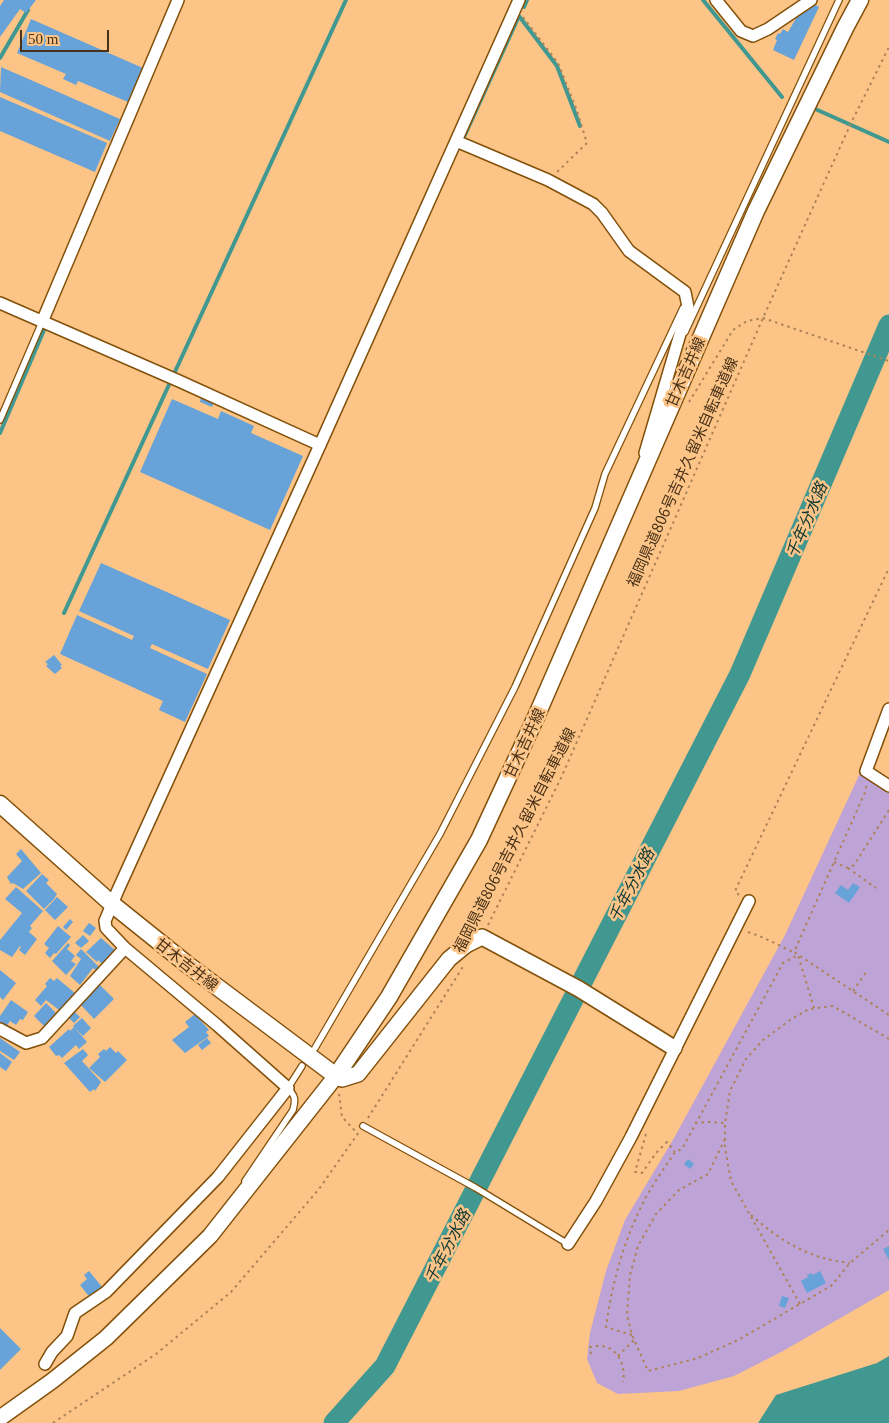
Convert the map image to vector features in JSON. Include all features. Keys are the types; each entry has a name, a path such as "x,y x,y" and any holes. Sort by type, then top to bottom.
{"main road":[{"name":"甘木吉井線","path":"0,805 112,904 188,966 339,1078 389,997 479,840 536,717 756,211 860,0"}],"street":[{"path":"42,322 178,0"},
{"path":"716,0 741,31 753,36 768,29 811,0"},
{"path":"45,1364 52,1352 67,1336 75,1314 106,1292 218,1177 288,1088 217,1025 125,948 106,928 105,921 517,3"},
{"path":"456,141 548,180 593,204 602,213 629,251 686,292 688,307 644,452 647,458"},
{"path":"0,303 320,445"},
{"path":"889,709 866,771 889,786"},
{"path":"568,1244 596,1201 630,1137 748,903"},
{"path":"0,1418 106,1338 210,1236 339,1078 358,1074 449,959 466,945 482,937 579,989 674,1048"},
{"path":"0,1029 26,1043 42,1038 125,948"}],"lane":[{"path":"677,342 685,334 839,0"},
{"path":"315,1048 440,834 515,687 595,508 605,474 687,300"},
{"path":"0,420 42,322"},
{"path":"203,1243 292,1110 296,1101 288,1088 302,1066"},
{"path":"363,1126 476,1188 568,1244"}],"path":[{"path":"517,3 558,63 576,108 587,143 548,180"},
{"name":"福岡県道806号吉井久留米自転車道線","path":"482,937 561,778 763,318 851,123 889,47"},
{"path":"689,402 733,330 747,321 763,318 889,361"},
{"path":"748,903 736,891 889,568"},
{"path":"794,952 866,790 866,771"},
{"path":"848,868 854,865 889,810"},
{"path":"834,862 848,868 876,888"},
{"path":"736,927 763,937 794,952 889,1015"},
{"path":"798,955 814,1008"},
{"path":"632,1334 606,1327 611,1295 622,1250 642,1204 675,1152 682,1149 783,963 798,955"},
{"name":"福岡県道806号吉井久留米自転車道線","path":"53,1423 156,1354 231,1292 319,1189 358,1134 466,962"},
{"path":"853,991 867,972"},
{"path":"800,1304 731,1181 725,1139 725,1123 730,1091 746,1059 762,1040 790,1020 810,1009 833,1006 889,1039"},
{"path":"339,1078 342,1117 358,1134"},
{"path":"695,1123 725,1123"},
{"path":"647,1131 635,1172 642,1173 656,1153 667,1142 675,1152"},
{"path":"725,1139 708,1174 679,1190 656,1214 638,1246 630,1275 627,1315 634,1340 648,1371 698,1358 738,1340 832,1286 850,1262 889,1230"},
{"path":"749,1213 772,1233 800,1250 831,1261 850,1262"},
{"path":"618,1356 634,1340"},
{"path":"590,1354 590,1347 603,1346 618,1356 625,1373 623,1382"}],"shaded area":[{"path":"861,771 889,789 889,1290 783,1351 734,1376 679,1391 618,1394 597,1383 587,1359 590,1333 606,1271 625,1220 674,1138 785,935"}],"water":[{"path":"889,1356 889,1423 758,1423 776,1395 877,1363"}],"building":[{"path":"4,0 36,0 26,13 20,9 0,37 0,6"},
{"path":"814,4 819,7 794,60 773,50 778,33 780,34 783,29 788,32 798,15"},
{"path":"31,19 143,68 128,102 78,81 76,85 63,79 66,74 17,53"},
{"path":"1,67 120,119 110,141 0,92"},
{"path":"0,97 107,143 95,172 0,131"},
{"path":"201,397 214,402 212,407 200,402"},
{"path":"172,399 218,419 221,411 254,426 251,433 303,456 270,530 140,472"},
{"path":"101,563 230,620 208,669 152,644 150,648 207,674 185,722 159,710 163,701 60,654 77,615 132,640 134,636 79,611"},
{"path":"54,655 62,665 60,666 62,668 55,674 46,666 48,664 45,662"},
{"path":"21,849 41,873 23,889 13,883 11,884 7,877 22,861 16,854"},
{"path":"42,874 49,880 46,883 57,894 44,909 26,891"},
{"path":"853,883 860,887 849,903 835,893 841,885 848,890"},
{"path":"16,887 43,911 30,926 32,928 29,932 37,939 25,955 19,950 20,946 12,957 0,950 0,940 22,913 5,899"},
{"path":"57,897 68,907 55,920 45,910"},
{"path":"70,919 73,922 66,930 63,927"},
{"path":"89,923 96,928 90,936 83,931"},
{"path":"58,926 71,937 50,958 45,953 49,948 44,944"},
{"path":"83,935 89,941 81,948 75,943"},
{"path":"101,938 116,951 102,964 86,952"},
{"path":"68,943 70,945 67,949 75,956 71,961 76,964 66,975 52,961"},
{"path":"81,949 100,968 97,971 93,968 80,985 70,976 81,959 76,955"},
{"path":"0,970 16,983 3,1000 0,997"},
{"path":"50,978 54,981 57,978 76,994 59,1010 46,1000 41,1006 35,1000 47,986 45,984"},
{"path":"98,983 114,999 94,1019 80,1004"},
{"path":"11,1000 28,1012 23,1020 20,1019 16,1025 10,1021 6,1027 0,1023 0,1016"},
{"path":"46,1003 56,1013 44,1026 34,1016"},
{"path":"73,1010 80,1017 74,1023 67,1016"},
{"path":"195,1014 209,1030 206,1032 209,1036 185,1053 172,1040 189,1027 185,1022"},
{"path":"82,1018 91,1028 83,1036 73,1026"},
{"path":"74,1027 87,1042 79,1049 76,1045 62,1058 59,1055 56,1056 49,1047 69,1029 70,1031"},
{"path":"0,1038 20,1052 14,1060 0,1051"},
{"path":"207,1038 211,1043 202,1050 198,1045"},
{"path":"110,1047 116,1053 118,1051 127,1060 105,1082 89,1068 100,1057 98,1054"},
{"path":"83,1049 88,1055 82,1061 101,1082 95,1091 94,1089 90,1092 64,1063"},
{"path":"0,1053 12,1062 6,1071 0,1067"},
{"path":"688,1159 694,1164 690,1169 684,1164"},
{"path":"889,1246 889,1260 883,1249"},
{"path":"89,1271 103,1288 91,1299 80,1285 87,1279 84,1275"},
{"path":"820,1271 826,1283 807,1293 801,1281 808,1277 807,1275 811,1273 813,1275"},
{"path":"782,1296 789,1298 785,1308 779,1306"},
{"path":"0,1328 21,1349 0,1370"}],"waterway":[{"path":"64,613 346,0"},
{"path":"524,7 527,0"},
{"path":"703,0 782,97"},
{"path":"0,58 28,10"},
{"path":"464,137 519,16 557,66 580,126"},
{"path":"813,108 889,142"},
{"name":"千年分水路","path":"334,1423 385,1366 740,674 889,325"},
{"path":"0,433 44,330"}]}
